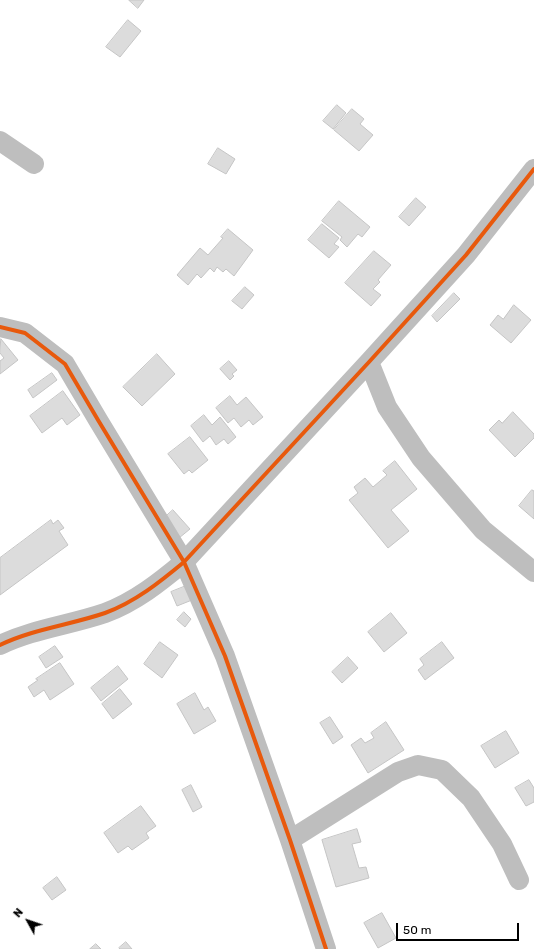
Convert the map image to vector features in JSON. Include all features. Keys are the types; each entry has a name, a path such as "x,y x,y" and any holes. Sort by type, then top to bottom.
{"street":[{"path":"0,141 34,164"},
{"path":"0,645 18,637 106,613 135,599 184,562 369,362 466,254 534,169"},
{"path":"0,327 25,333 65,364 144,498 184,562 225,656 290,840 326,949"},
{"path":"369,362 387,407 420,458 483,530 534,572"},
{"path":"290,840 398,772 418,765 442,770 471,798 502,844 519,880"}],"building":[{"path":"129,0 144,0 138,8"},
{"path":"128,20 141,31 120,57 106,47"},
{"path":"337,105 346,113 333,129 323,121"},
{"path":"352,109 364,119 360,124 373,135 359,151 334,130"},
{"path":"218,148 235,159 226,174 208,164"},
{"path":"416,198 426,207 409,226 399,217"},
{"path":"339,201 370,227 362,237 358,234 347,247 340,240 342,237 322,221"},
{"path":"322,224 339,238 334,244 339,247 329,258 308,240"},
{"path":"228,229 253,250 234,276 226,269 223,272 217,267 214,272 210,268 201,278 197,274 188,285 177,275 200,248 208,255 223,238 221,237"},
{"path":"374,251 391,265 378,280 380,282 373,289 381,295 371,306 345,283"},
{"path":"245,287 254,295 242,309 232,301"},
{"path":"454,293 460,299 437,322 432,316"},
{"path":"514,305 531,320 511,343 490,325 498,315 503,319"},
{"path":"1,339 18,360 0,374 0,361 4,358 0,353"},
{"path":"157,354 175,374 142,406 123,387"},
{"path":"229,361 237,370 232,374 234,376 230,380 220,369"},
{"path":"52,373 57,380 33,398 28,390"},
{"path":"63,391 80,415 67,425 62,418 42,433 30,416"},
{"path":"230,396 237,405 246,397 263,417 253,425 249,420 241,427 234,418 228,423 216,408"},
{"path":"513,412 534,434 534,438 515,457 489,430 499,420 502,423"},
{"path":"204,415 212,425 220,417 236,437 228,444 224,439 216,445 210,436 203,442 191,426"},
{"path":"190,437 208,460 192,473 189,470 184,474 168,454"},
{"path":"395,461 417,489 391,510 409,531 388,548 349,500 358,493 354,487 365,478 373,487 387,475 383,471"},
{"path":"532,490 534,491 534,519 519,506"},
{"path":"173,510 190,529 179,538 162,520"},
{"path":"51,520 53,524 58,520 64,528 59,531 68,545 0,595 0,558"},
{"path":"186,586 192,600 177,606 171,592"},
{"path":"184,612 191,619 185,627 177,620"},
{"path":"391,613 407,633 384,652 368,632"},
{"path":"160,642 178,655 162,678 144,664"},
{"path":"442,642 454,658 425,680 418,670 424,665 420,659"},
{"path":"55,646 63,657 46,668 39,657"},
{"path":"348,657 358,668 342,683 332,672"},
{"path":"60,663 74,684 50,700 44,690 34,697 28,687 38,680 36,679"},
{"path":"118,666 128,679 101,701 91,688"},
{"path":"120,689 132,704 113,719 102,704"},
{"path":"195,693 204,710 208,707 216,721 194,734 177,704"},
{"path":"330,717 343,737 333,744 320,723"},
{"path":"386,722 404,750 368,773 351,745 361,738 365,743 374,738 371,733"},
{"path":"506,731 519,753 495,768 481,746"},
{"path":"529,780 534,788 534,802 526,806 515,788"},
{"path":"191,785 202,807 193,812 182,790"},
{"path":"141,806 156,826 146,833 149,838 132,850 128,846 118,853 104,833"},
{"path":"357,829 361,842 352,844 359,868 366,867 369,878 336,887 322,840"},
{"path":"57,877 66,890 52,900 43,888"},
{"path":"382,913 396,938 378,948 364,923"},
{"path":"126,942 132,949 119,948"},
{"path":"96,944 101,949 90,949"}],"cycle path":[{"path":"0,645 38,631 105,613 127,603 147,591 184,562 466,255 534,169"},
{"path":"0,327 25,333 65,364 184,562 225,656 290,840 326,949"}]}
